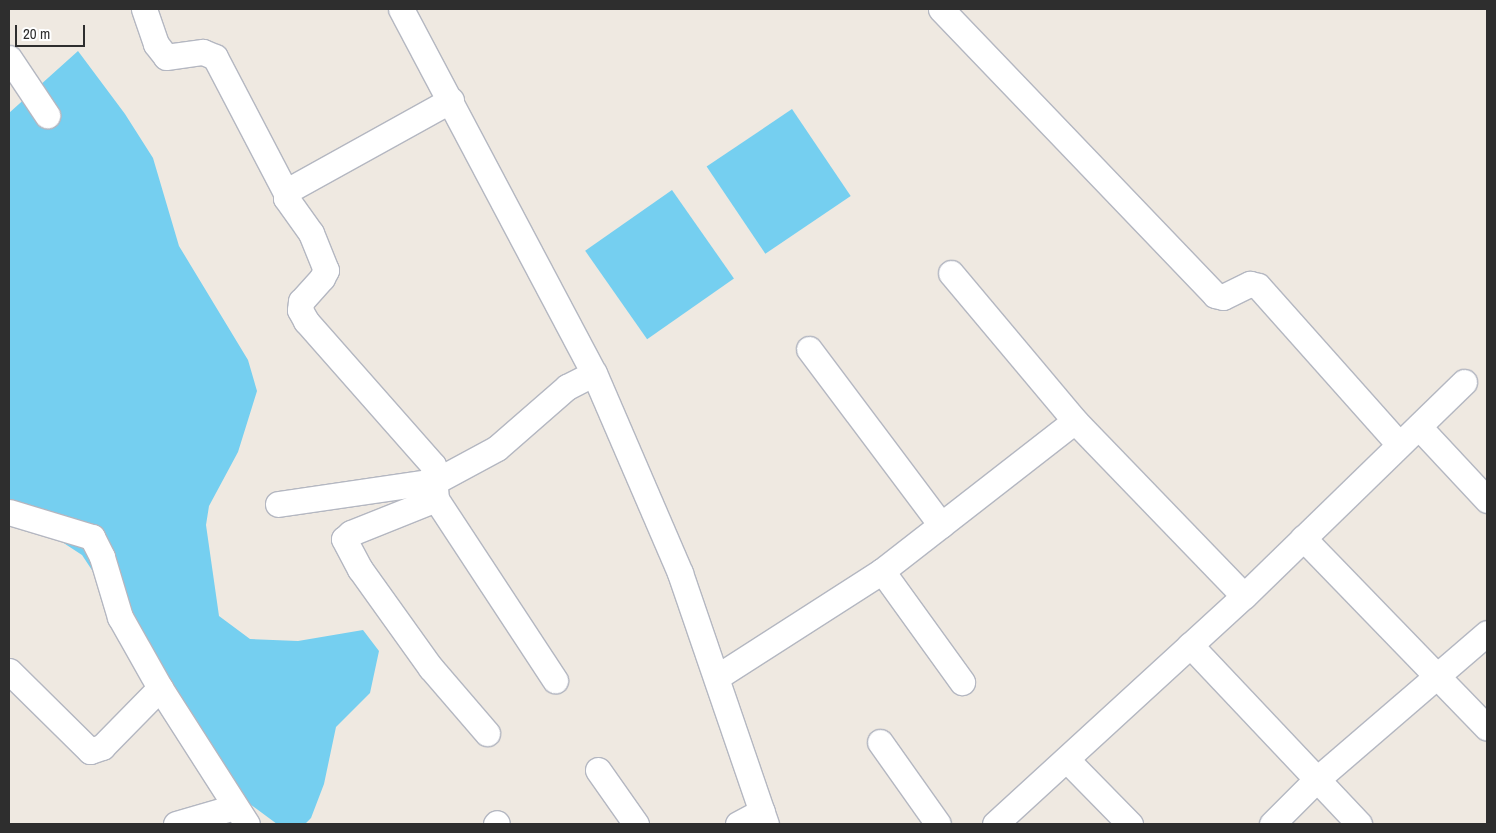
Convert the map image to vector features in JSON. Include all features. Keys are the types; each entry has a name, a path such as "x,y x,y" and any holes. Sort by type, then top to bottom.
{"street":[{"path":"144,9 156,44 166,57 203,52 213,54 286,194 311,233 326,270 322,278 301,301 301,313 432,463 436,490 555,680"},
{"path":"400,9 451,100 594,373 680,573 764,818 738,824"},
{"path":"941,9 1215,294 1223,297 1250,284 1258,286 1399,444"},
{"path":"9,58 47,115"},
{"path":"286,194 451,100"},
{"path":"951,273 1075,421 1244,596"},
{"path":"809,349 941,525"},
{"path":"487,732 431,668 360,570 344,539 351,533 436,490 496,448 567,387 594,373"},
{"path":"994,824 1067,760 1244,596 1464,382"},
{"path":"717,677 882,571 1075,421"},
{"path":"1419,427 1487,500"},
{"path":"278,504 436,490"},
{"path":"9,512 92,536 102,557 120,617 160,688 240,816 176,824"},
{"path":"1303,538 1487,728"},
{"path":"882,571 962,682"},
{"path":"1272,824 1316,780 1487,633"},
{"path":"1190,645 1359,824"},
{"path":"9,671 90,751 102,747 160,688"},
{"path":"880,742 938,824"},
{"path":"1067,760 1130,824"},
{"path":"598,770 636,824"}],"water":[{"path":"78,51 125,114 153,158 179,246 248,360 257,391 238,452 209,506 206,525 219,616 250,639 298,641 363,630 379,651 370,693 336,727 324,784 311,818 305,824 277,824 243,799 82,555 39,527 9,519 9,113"},
{"path":"792,109 851,196 765,254 707,167"},
{"path":"672,190 734,278 647,339 585,251"}]}
